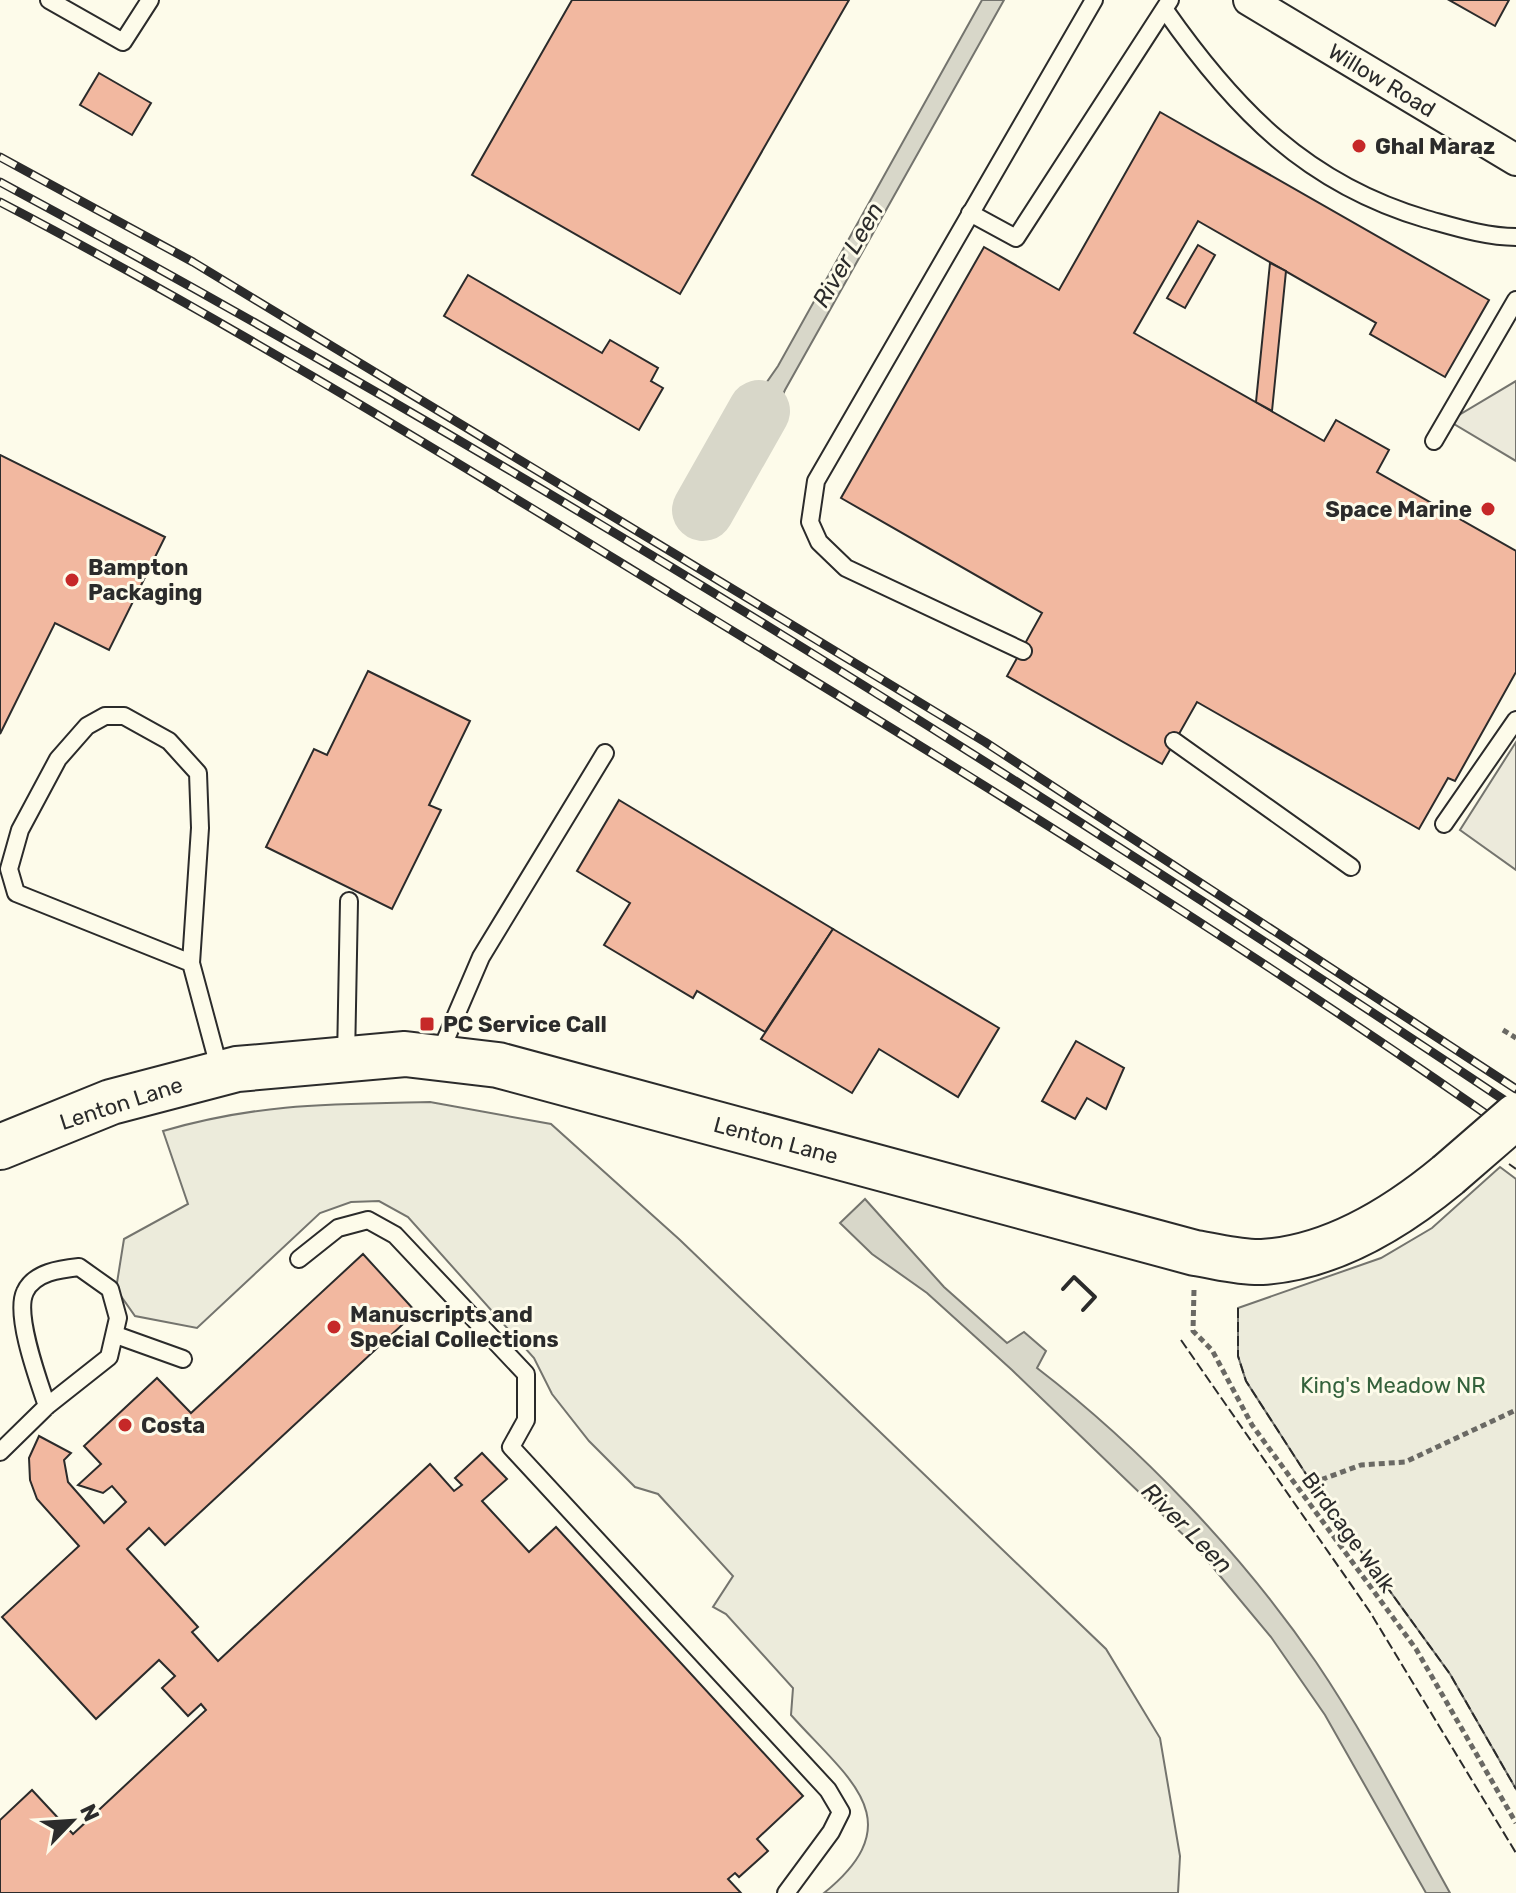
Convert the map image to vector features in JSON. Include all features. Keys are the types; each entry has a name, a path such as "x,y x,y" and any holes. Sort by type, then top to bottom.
{"street":[{"name":"Willow Road","path":"1249,0 1516,160"},
{"name":"Lenton Lane","path":"0,1147 111,1102 220,1073 405,1054 438,1056 498,1065 1195,1253 1259,1262 1312,1256 1418,1199 1516,1116"}],"lane":[{"path":"49,0 123,42 150,0"},
{"path":"1023,651 846,568 819,542 810,522 816,481 1094,0"},
{"path":"970,213 1016,238 1167,5 1200,59 1247,113 1278,142 1331,179 1395,210 1449,226 1516,237"},
{"path":"1434,441 1516,300"},
{"path":"191,963 16,893 9,869 20,830 58,759 87,726 105,716 124,716 169,741 198,773 200,828 191,963 220,1073"},
{"path":"1444,824 1516,720"},
{"path":"1174,741 1351,867"},
{"path":"438,1056 481,957 605,753"},
{"path":"346,1059 349,901"},
{"path":"299,1259 338,1228 368,1220 395,1235 526,1374 526,1420 511,1447 828,1790 841,1812 831,1832 786,1893"},
{"path":"0,1452 47,1406 109,1357 118,1318 110,1289 79,1267 56,1270 39,1277 25,1291 22,1309 47,1406"},
{"path":"116,1335 183,1359"}],"path":[{"path":"1503,1030 1516,1038"},
{"name":"Birdcage Walk","path":"1195,1253 1193,1331 1212,1350 1252,1425 1416,1649 1516,1823"},
{"path":"1312,1483 1361,1465 1405,1462 1516,1410"}],"green space":[{"path":"430,1102 551,1124 680,1240 1106,1649 1160,1738 1180,1856 1178,1893 824,1893 851,1867 865,1843 868,1821 862,1800 850,1780 791,1715 793,1688 726,1614 713,1607 733,1576 658,1494 635,1487 589,1441 552,1394 534,1358 408,1217 379,1201 351,1202 320,1213 197,1328 135,1316 116,1289 124,1239 188,1204 163,1131 264,1110"},
{"name":"King's Meadow NR","path":"1500,1167 1516,1179 1516,1789 1450,1674 1313,1485 1246,1381 1238,1356 1238,1308 1381,1258 1432,1228"}],"shaded area":[{"path":"1516,381 1516,461 1449,421"},
{"path":"1516,742 1516,870 1460,830"}],"water":[{"path":"982,0 1004,0 785,390 736,496 706,479 728,438 778,366"},
{"path":"865,1199 944,1287 1007,1343 1024,1332 1046,1351 1037,1368 1114,1432 1188,1504 1256,1582 1316,1662 1352,1718 1450,1893 1426,1893 1325,1715 1271,1637 1196,1547 1012,1370 927,1293 872,1254 840,1223"}],"building":[{"path":"572,0 849,0 680,294 472,175"},
{"path":"1449,0 1509,0 1495,26"},
{"path":"99,73 151,103 132,135 80,105"},
{"path":"1160,112 1489,300 1445,377 1370,334 1376,323 1198,221 1134,333 1324,441 1336,420 1389,450 1377,472 1516,551 1516,672 1455,781 1448,778 1419,829 1197,702 1162,764 1007,676 1042,613 841,498 984,247 1059,290"},
{"path":"1198,245 1215,255 1185,308 1167,298"},
{"path":"1270,263 1286,271 1272,411 1256,402"},
{"path":"468,275 602,353 610,340 658,368 651,381 663,388 639,430 444,316"},
{"name":"Bampton Packaging","path":"0,455 165,537 109,650 55,623 0,734"},
{"path":"368,671 470,721 429,805 441,810 392,909 266,847 314,749 327,755"},
{"path":"619,800 833,929 765,1032 697,991 693,998 604,945 630,903 577,871"},
{"path":"833,929 999,1028 958,1097 879,1049 852,1093 761,1039"},
{"path":"1076,1041 1124,1068 1106,1109 1087,1098 1075,1119 1042,1101"},
{"path":"363,1254 416,1312 165,1545 149,1528 127,1549 198,1627 192,1632 218,1661 430,1464 454,1491 462,1485 455,1478 482,1453 507,1479 482,1501 529,1552 556,1527 803,1796 757,1839 768,1851 739,1877 735,1873 728,1879 741,1893 0,1893 0,1820 32,1790 73,1834 206,1710 201,1704 188,1716 162,1688 175,1676 159,1660 96,1719 2,1617 79,1546 37,1499 30,1480 29,1458 39,1436 71,1453 64,1460 68,1482 104,1523 126,1502 112,1486 103,1493 78,1485 101,1464 84,1446 157,1378 191,1413"}],"waterway":[{"name":"River Leen","path":"703,510 759,411"}],"railway":[{"path":"0,157 193,262 985,742 1516,1089"},
{"path":"0,182 388,399 769,627 1145,864 1516,1108"},
{"path":"0,202 171,295 339,392 886,725 1204,925 1516,1135"}],"fence":[{"path":"1509,1164 1516,1169"},
{"path":"1238,1308 1238,1356 1246,1381 1313,1485 1450,1674 1516,1789"},
{"path":"1181,1340 1370,1612 1516,1853"}],"wall":[{"path":"1063,1289 1074,1277 1095,1297 1083,1310"}],"place":[{"name":"Ghal Maraz","path":"1359,146"},
{"name":"Space Marine","path":"1488,509"},
{"name":"Bampton Packaging","path":"72,580"},
{"name":"PC Service Call","path":"427,1024"},
{"name":"Manuscripts and Special Collections","path":"334,1327"},
{"name":"Costa","path":"125,1425"}]}
